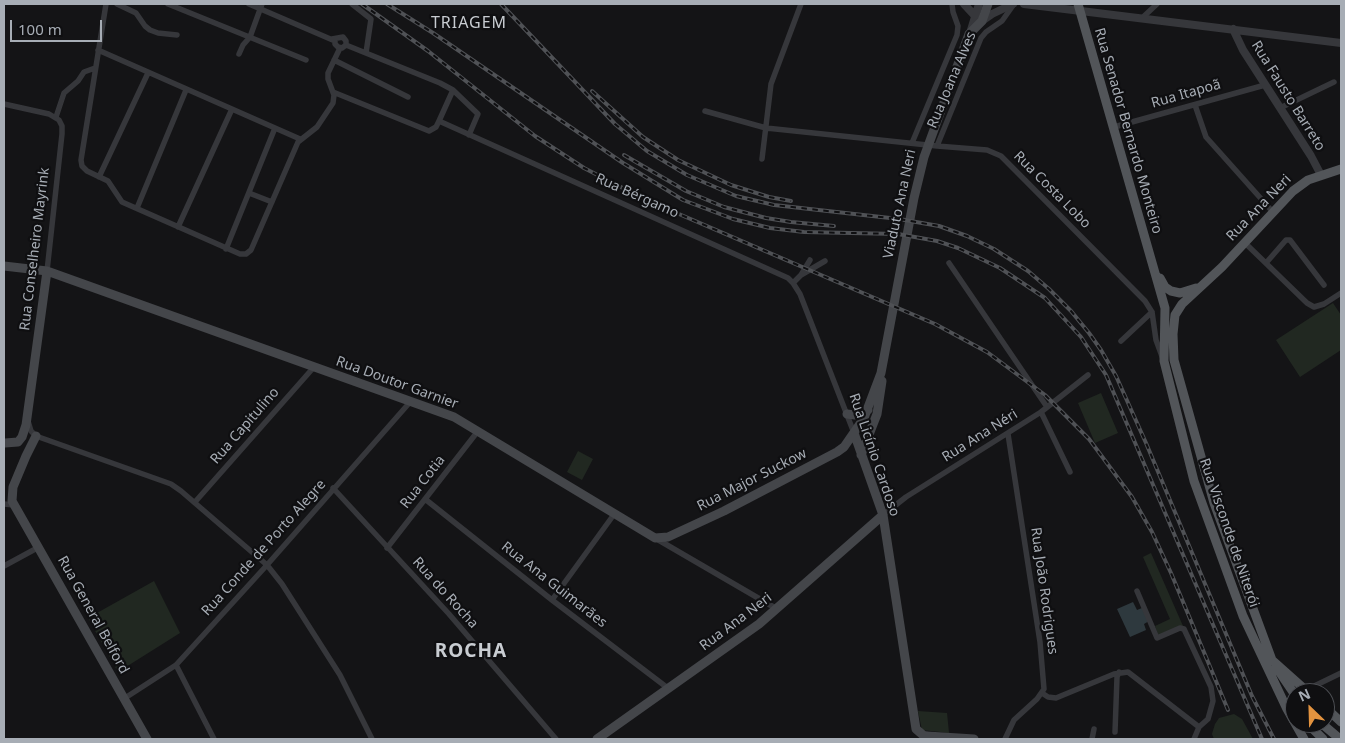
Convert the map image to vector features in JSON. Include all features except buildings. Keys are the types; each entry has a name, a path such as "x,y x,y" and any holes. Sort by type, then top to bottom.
{"main road":[{"path":"982,18 988,4"},
{"name":"Rua Senador Bernardo Monteiro","path":"1078,7 1153,266"},
{"name":"Viaduto Ana Neri","path":"854,434 868,410 881,370 914,198 924,157 969,34 982,18"},
{"name":"Rua Ana Neri","path":"1207,281 1302,183 1341,168"},
{"name":"Rua Doutor Garnier","path":"4,266 47,271 454,417 655,538"},
{"path":"1153,266 1165,287 1180,294 1207,281"},
{"name":"Rua Visconde de Niterói","path":"1153,266 1165,308 1164,361 1194,481 1243,616 1275,686 1294,724 1304,739"},
{"name":"Rua Conselheiro Mayrink","path":"28,409 47,271"},
{"name":"Rua Visconde de Niterói","path":"1207,281 1182,304 1175,315 1172,348 1174,360 1212,495 1272,660 1298,683"},
{"name":"Viaduto Ana Neri","path":"861,455 877,414 882,386 881,370"},
{"path":"5,443 16,443 22,436 28,409"},
{"path":"847,414 854,416 868,410"},
{"name":"Rua Licínio Cardoso","path":"854,434 883,515 915,725 918,732 927,736 974,739"},
{"name":"Rua Major Suckow","path":"655,538 668,537 686,529 828,457 844,447 854,434"},
{"path":"14,505 12,496 13,486 36,436"},
{"path":"5,443 19,449 26,456"},
{"path":"844,447 861,455"},
{"path":"1194,481 1207,476"},
{"path":"1200,497 1212,495"},
{"name":"Rua General Belford","path":"14,505 148,739"},
{"name":"Rua Ana Neri","path":"597,739 746,634 883,515"},
{"path":"1272,660 1286,683"},
{"path":"1275,686 1285,698"}],"street":[{"path":"106,4 81,160 84,168 111,184 122,202 240,254 249,252 300,139 319,124 332,103 334,98 328,76 334,60 346,41 343,37 338,37 334,40"},
{"path":"117,4 136,13 150,30 177,35"},
{"path":"168,4 176,5 306,60"},
{"path":"249,4 262,6 334,40 343,47 366,53 453,90 478,114 469,134"},
{"path":"352,4 371,19 366,53"},
{"path":"762,159 773,78 801,4"},
{"path":"912,143 957,35 958,26 952,4"},
{"path":"964,4 982,18 998,24"},
{"path":"979,4 982,18"},
{"path":"982,18 1014,4"},
{"name":"Rua Joana Alves","path":"937,146 981,38 986,32 1002,21 1014,4"},
{"path":"1024,4 1078,7 1141,19 1341,43"},
{"path":"1141,19 1157,4"},
{"path":"239,54 243,45 250,37 262,6"},
{"name":"Rua Fausto Barreto","path":"1233,29 1243,50 1311,156 1321,175"},
{"path":"98,50 300,139"},
{"path":"334,60 408,97"},
{"path":"4,104 56,117 64,93 78,81 84,72 95,68"},
{"path":"99,177 148,73"},
{"path":"1280,108 1334,82"},
{"name":"Rua Itapoã","path":"1114,128 1264,84"},
{"path":"137,208 186,90"},
{"path":"333,92 429,131 439,121 453,90"},
{"path":"1195,105 1206,137 1272,212"},
{"path":"178,227 232,109"},
{"name":"Rua Costa Lobo","path":"705,111 766,128 987,150 1001,156 1145,300 1152,312 1158,351 1164,361"},
{"name":"Rua Conselheiro Mayrink","path":"47,271 62,134 62,126 56,117"},
{"name":"Rua Bérgamo","path":"439,121 777,272 793,283"},
{"path":"226,248 275,128"},
{"path":"249,193 272,202"},
{"path":"1266,263 1286,240 1290,240 1324,285"},
{"path":"1244,242 1307,303 1314,307 1319,307 1341,294"},
{"path":"793,283 801,275 810,260"},
{"path":"801,275 825,261"},
{"path":"949,263 1047,407"},
{"name":"Rua Licínio Cardoso","path":"793,283 800,294 854,434"},
{"path":"1122,341 1152,312"},
{"name":"Rua Capitulino","path":"195,502 314,367"},
{"name":"Rua Ana Néri","path":"883,515 906,498 1041,412 1088,375"},
{"name":"Rua Conde de Porto Alegre","path":"124,698 176,665 267,565 410,401"},
{"name":"Rua Conselheiro Mayrink","path":"28,409 28,424 36,436"},
{"path":"1041,412 1070,472"},
{"name":"Rua Cotia","path":"387,548 478,431"},
{"name":"Rua João Rodrigues","path":"1008,434 1040,642 1044,676 1042,692"},
{"path":"36,436 157,477 176,487 267,565 282,584 340,675 372,739"},
{"name":"Rua do Rocha","path":"333,488 449,614 556,739"},
{"name":"Rua Ana Guimarães","path":"425,499 552,600 669,689"},
{"path":"4,504 14,505"},
{"path":"552,600 616,513"},
{"name":"Rua Doutor Garnier","path":"655,538 777,609"},
{"path":"4,566 39,548"},
{"path":"1137,590 1157,638 1180,628 1184,629 1188,634 1213,694 1213,702 1208,719 1199,727 1194,739"},
{"path":"176,665 214,739"},
{"path":"1115,732 1117,677 1119,672"},
{"path":"1005,739 1014,720 1042,692 1048,697 1056,698 1119,672 1128,672 1133,675 1199,727"},
{"path":"1324,683 1341,673"},
{"path":"1092,739 1094,729"}],"shaded area":[{"path":"1333,303 1341,315 1341,350 1300,377 1276,340"},
{"path":"1101,393 1118,433 1095,443 1078,403"},
{"path":"578,451 593,459 582,480 567,472"},
{"path":"1151,553 1183,626 1159,637 1155,626 1170,619 1143,557"},
{"path":"154,581 180,633 118,672 88,618"},
{"path":"1133,602 1137,610 1142,608 1149,621 1144,624 1146,630 1130,637 1117,609"},
{"path":"918,711 947,713 949,733 922,730"},
{"path":"1234,714 1242,719 1253,739 1214,739 1212,734 1219,718"}],"railway":[{"path":"362,4 428,51 535,136 584,168 644,199 935,324 987,352 1045,395 1089,439 1132,497 1152,532 1171,573 1228,710"},
{"path":"387,4 433,33 623,163 683,200 733,219 770,228 804,232 898,234 937,241 958,248 1000,268 1045,298 1081,337 1106,375 1262,739"},
{"path":"501,4 615,124 647,151 687,175 736,196 774,205 899,219 939,226 967,236 994,249 1028,271 1049,289 1089,333 1116,376 1252,696 1274,739"},
{"path":"592,91 643,137 678,160 731,185 769,197 791,201"},
{"path":"624,155 686,191 724,207 766,218 834,226"}],"district":[{"name":"TRIAGEM","path":"469,23"},
{"name":"ROCHA","path":"471,652"}]}
